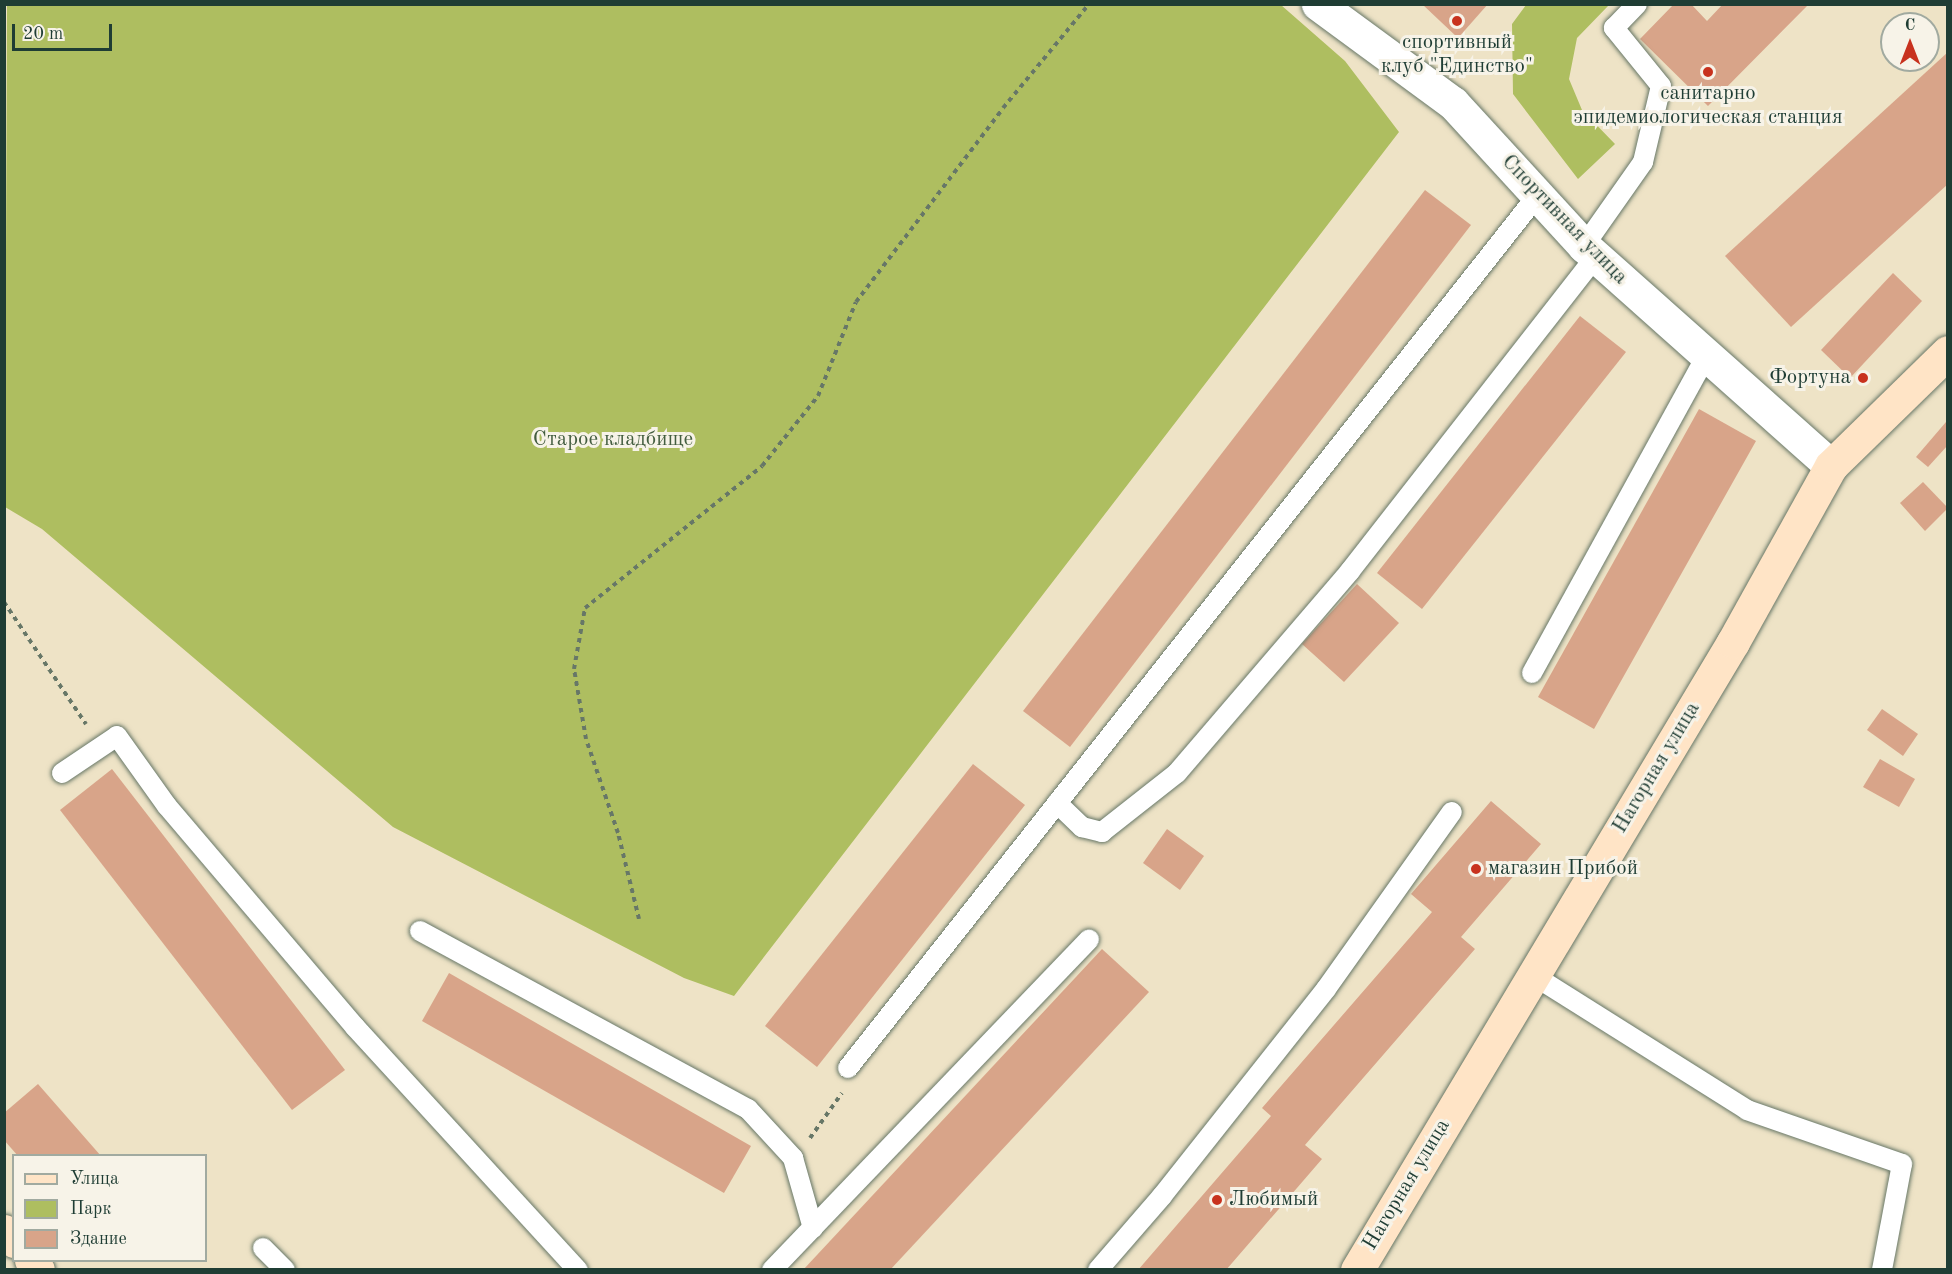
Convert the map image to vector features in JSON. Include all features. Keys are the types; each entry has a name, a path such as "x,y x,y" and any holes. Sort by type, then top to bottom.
{"street":[{"name":"Спортивная улица","path":"1318,4 1453,103 1589,252 1831,466"},
{"name":"Нагорная улица","path":"1357,1269 1733,642 1831,466 1947,352"}],"lane":[{"path":"1057,803 1082,827 1102,832 1177,773 1350,571 1589,252 1643,162 1661,86 1614,28 1637,4"},
{"path":"848,1068 1537,196"},
{"path":"1532,673 1706,356"},
{"path":"62,773 117,736 167,806 355,1027 578,1269"},
{"path":"1098,1269 1162,1196 1326,989 1452,812"},
{"path":"420,931 748,1109 793,1158 813,1228"},
{"path":"772,1269 1089,940"},
{"path":"1533,975 1747,1110 1902,1164 1882,1269"},
{"path":"263,1248 285,1269"}],"path":[{"path":"639,919 618,833 586,739 574,669 585,608 762,466 818,396 856,302 1004,108 1089,4"},
{"path":"4,602 88,726"},
{"path":"802,1149 844,1090"}],"green space":[{"name":"Старое кладбище","path":"7,5 1281,5 1345,61 1399,132 734,996 684,978 393,827 42,529 5,507"},
{"path":"1526,5 1609,5 1577,38 1569,79 1582,110 1615,144 1578,179 1513,94 1512,24"}],"building":[{"name":"спортивный клуб \"Единство\"","path":"1422,4 1488,4 1458,38"},
{"name":"санитарно эпидемиологическая станция","path":"1674,4 1691,4 1707,21 1723,4 1809,4 1708,106 1640,39"},
{"path":"1948,52 1948,184 1791,327 1725,256 1926,72 1940,72 1940,59"},
{"path":"1425,190 1471,225 1070,747 1023,711"},
{"path":"1893,273 1922,301 1850,378 1821,350"},
{"path":"1580,316 1626,352 1422,609 1377,573"},
{"path":"1699,409 1756,441 1594,729 1538,697"},
{"path":"1946,422 1948,445 1928,467 1916,457"},
{"path":"1923,482 1948,508 1925,531 1900,503"},
{"path":"1357,584 1399,623 1344,682 1302,644"},
{"path":"1882,709 1918,734 1903,756 1867,730"},
{"path":"1880,759 1915,779 1899,807 1863,787"},
{"path":"973,764 1025,805 817,1067 765,1026"},
{"path":"112,769 345,1070 292,1110 60,810"},
{"path":"1491,801 1541,844 1461,937 1475,949 1305,1145 1322,1159 1226,1270 1138,1270 1271,1116 1262,1108 1432,912 1411,894"},
{"path":"1167,829 1204,856 1180,890 1143,863"},
{"path":"1102,949 1149,992 890,1270 803,1270"},
{"path":"449,973 751,1146 724,1193 422,1021"},
{"path":"38,1084 99,1154 16,1154 4,1140 4,1113"}],"place":[{"name":"спортивный клуб \"Единство\"","path":"1457,21"},
{"name":"санитарно эпидемиологическая станция","path":"1708,72"},
{"name":"Фортуна","path":"1863,378"},
{"name":"магазин Прибой","path":"1476,869"},
{"name":"Любимый","path":"1217,1200"}]}
